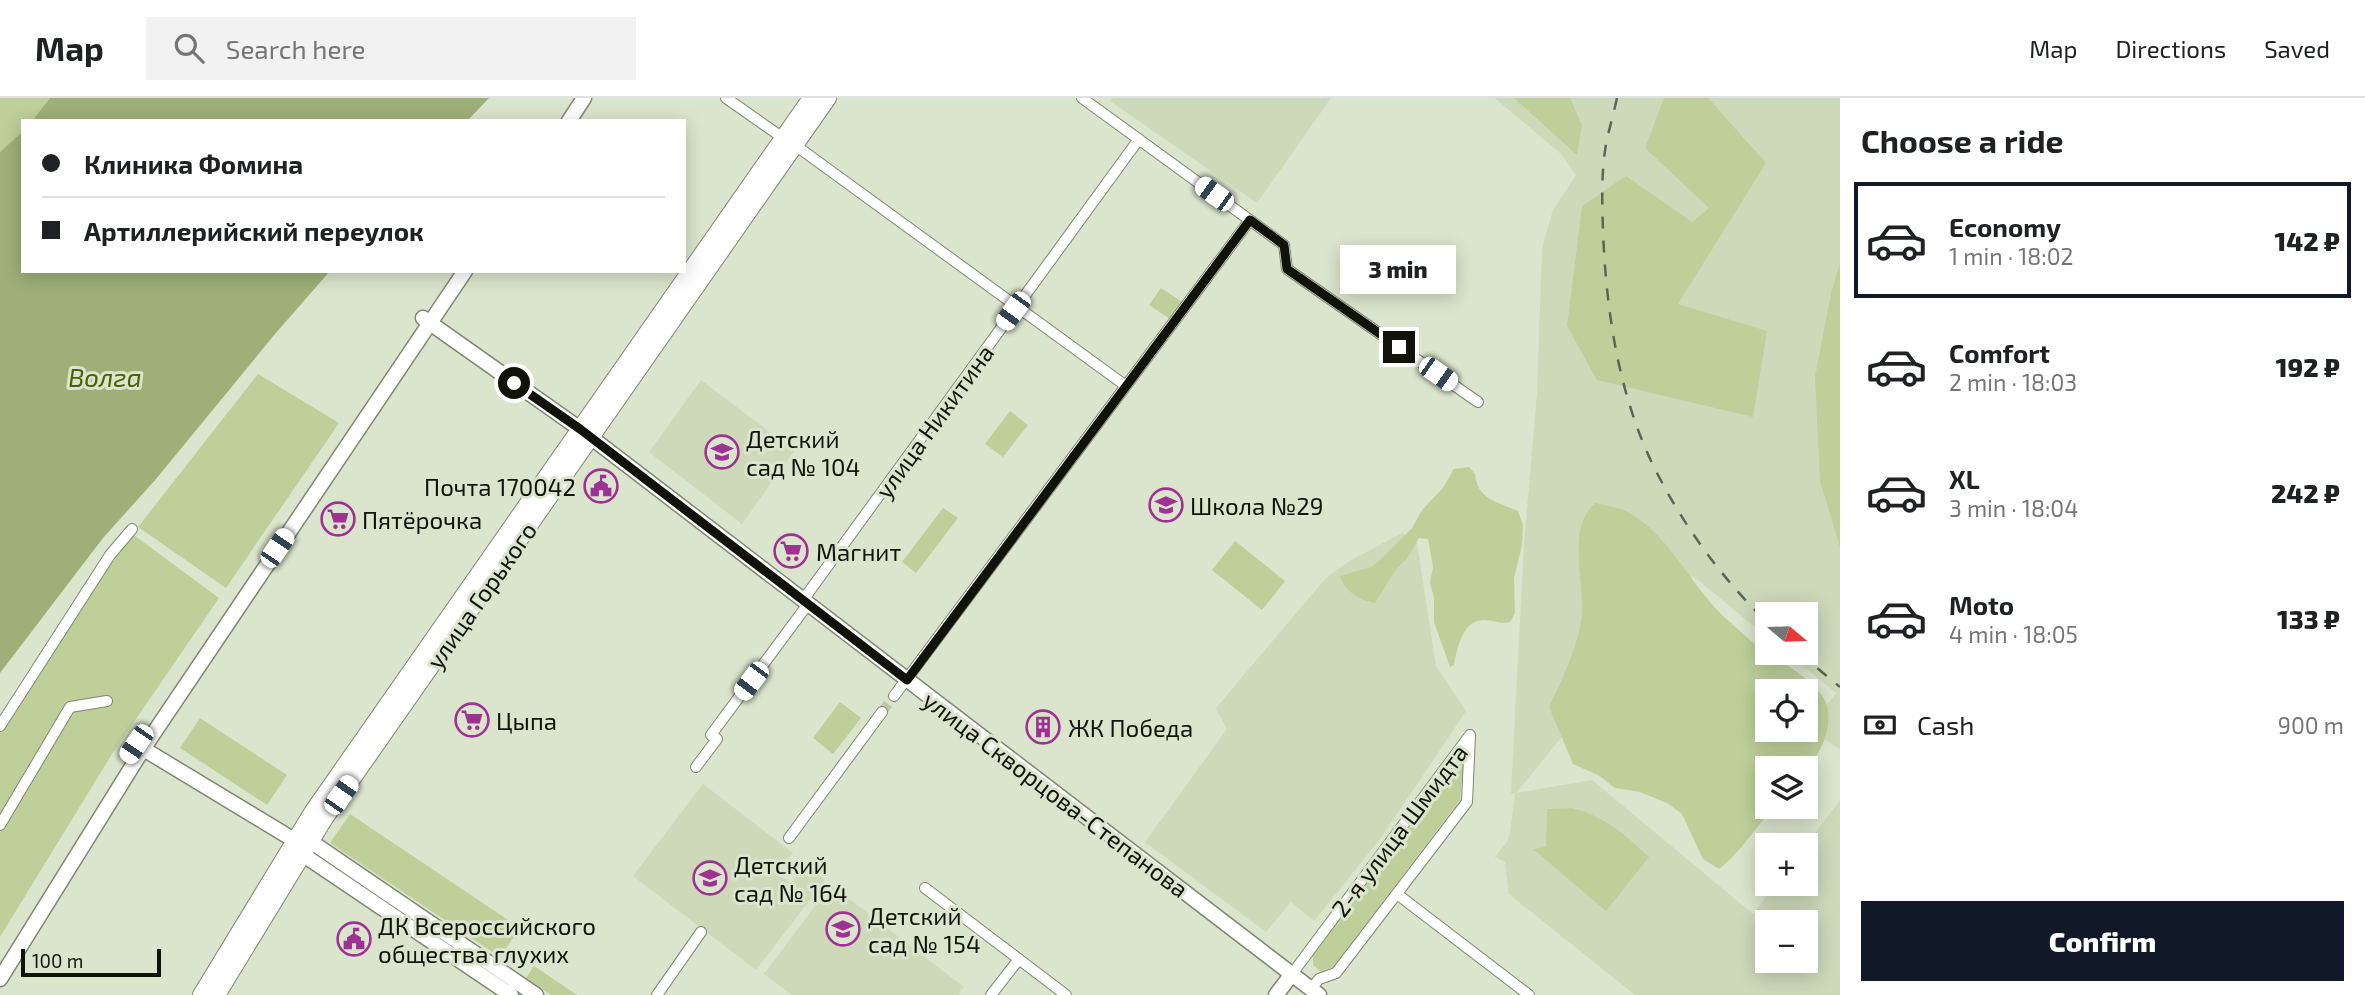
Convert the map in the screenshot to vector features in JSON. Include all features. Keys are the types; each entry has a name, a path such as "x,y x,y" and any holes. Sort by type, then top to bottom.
{"main road":[{"path":"559,119 574,98"},
{"path":"570,119 584,98"},
{"name":"улица Горького","path":"789,141 811,98"},
{"name":"улица Горького","path":"201,995 789,141 828,98"},
{"path":"0,963 139,747 426,321 454,273"},
{"path":"426,321 464,273"},
{"name":"улица Скворцова-Степанова","path":"426,321 586,434 1292,974 1312,993"},
{"path":"139,747 302,845 536,995"},
{"path":"0,979 139,747"},
{"path":"302,845 511,995"},
{"name":"улица Горького","path":"217,995 302,845"},
{"path":"1276,995 1292,974"}],"street":[{"path":"726,98 1126,386"},
{"path":"1083,98 1284,245 1287,269 1478,402"},
{"name":"улица Никитина","path":"696,767 717,739 711,735 1139,139"},
{"path":"894,696 1250,220"},
{"path":"0,726 110,555 132,529"},
{"path":"0,825 70,707 107,701"},
{"path":"789,838 882,712"},
{"name":"2-я улица Шмидта","path":"1292,974 1470,735 1467,802 1336,973 1319,979 1312,993"},
{"path":"925,888 1066,995"},
{"path":"1397,894 1529,995"},
{"path":"657,995 701,932"},
{"path":"991,995 1019,959"}],"shaded area":[{"path":"0,98 50,98 34,119 21,119 21,133 0,152"},
{"path":"1112,98 1331,98 1257,203 1110,101"},
{"path":"1495,98 1840,98 1840,750 1818,734 1818,717 1836,693 1802,665 1818,665 1818,602 1755,602 1755,627 1693,576 1516,793 1592,780 1753,914 1755,911 1755,973 1818,973 1818,910 1756,910 1767,896 1818,896 1818,833 1815,833 1840,800 1840,995 1635,995 1509,894 1505,862 1495,857 1507,842 1510,833 1515,794 1511,793 1524,544 1537,393 1542,248 1553,210 1576,175 1561,154"},
{"path":"1514,98 1570,98 1582,125 1577,155"},
{"path":"1664,98 1708,98 1766,163 1678,304 1767,331 1753,417 1597,380 1567,326 1582,206 1626,176 1692,222 1709,208 1645,148"},
{"path":"1840,263 1840,547 1820,481 1815,377 1831,293"},
{"path":"1161,288 1182,302 1170,319 1149,305"},
{"path":"258,374 339,423 226,588 138,527"},
{"name":"Детский сад № 104","path":"701,380 794,451 742,524 649,452"},
{"path":"1010,411 1028,425 1003,457 985,444"},
{"path":"1469,467 1484,494 1518,511 1523,525 1522,545 1514,578 1515,613 1511,621 1504,623 1483,620 1470,625 1462,637 1454,665 1450,667 1434,622 1434,598 1430,583 1433,567 1428,539 1419,538 1375,603 1353,594 1340,576 1371,567 1379,561 1412,528 1422,510 1443,488 1454,469"},
{"path":"1595,503 1626,511 1657,534 1717,610 1755,644 1755,665 1787,665 1807,679 1755,679 1755,742 1818,742 1818,691 1827,706 1827,732 1816,756 1755,756 1755,819 1764,819 1719,869 1703,859 1682,814 1667,803 1640,792 1615,788 1598,775 1573,764 1549,707 1571,658 1580,627 1580,529"},
{"path":"943,508 958,518 916,573 902,562"},
{"path":"131,533 219,598 112,754 0,937 0,727"},
{"path":"1402,533 1417,543 1436,666 1466,711 1381,838 1314,921 1291,902 1266,932 1145,842 1227,729 1216,708 1325,579 1348,562"},
{"path":"1235,541 1285,581 1262,610 1212,570"},
{"path":"840,702 861,718 833,754 813,738"},
{"path":"200,718 287,775 267,805 180,748"},
{"path":"1464,757 1460,800 1333,967 1321,972 1313,965 1313,954"},
{"name":"Детский сад № 164","path":"703,784 793,853 777,873 791,883 805,865 825,880 756,970 633,876"},
{"path":"1572,808 1614,827 1649,857 1606,911 1533,849 1546,847 1547,809"},
{"path":"350,814 520,928 500,957 330,843"},
{"name":"Детский сад № 154","path":"831,885 964,987 958,995 792,995 764,974"},
{"path":"534,966 577,995 551,995 526,978"}],"water":[{"path":"50,98 489,98 469,119 34,119"},
{"name":"Волга","path":"21,133 21,273 328,273 156,479 103,538 0,673 0,152"}],"tunnel":[{"path":"882,712 894,696"}],"railway":[{"path":"1617,98 1605,150 1602,207 1607,292 1624,385 1644,445 1680,514 1721,572 1755,610"},
{"path":"1813,665 1840,687"}],"place":[{"name":"Детский сад № 104","path":"722,452"},
{"name":"Почта 170042","path":"601,486"},
{"name":"Школа №29","path":"1166,505"},
{"name":"Пятёрочка","path":"338,519"},
{"name":"Магнит","path":"791,551"},
{"name":"Цыпа","path":"472,720"},
{"name":"ЖК Победа","path":"1043,727"},
{"name":"Детский сад № 164","path":"710,878"},
{"name":"Детский сад № 154","path":"843,929"},
{"name":"ДК Всероссийского общества глухих","path":"354,939"}],"route":[{"path":"514,383 580,429 907,680 1250,220 1284,245 1287,269 1399,347"}]}
